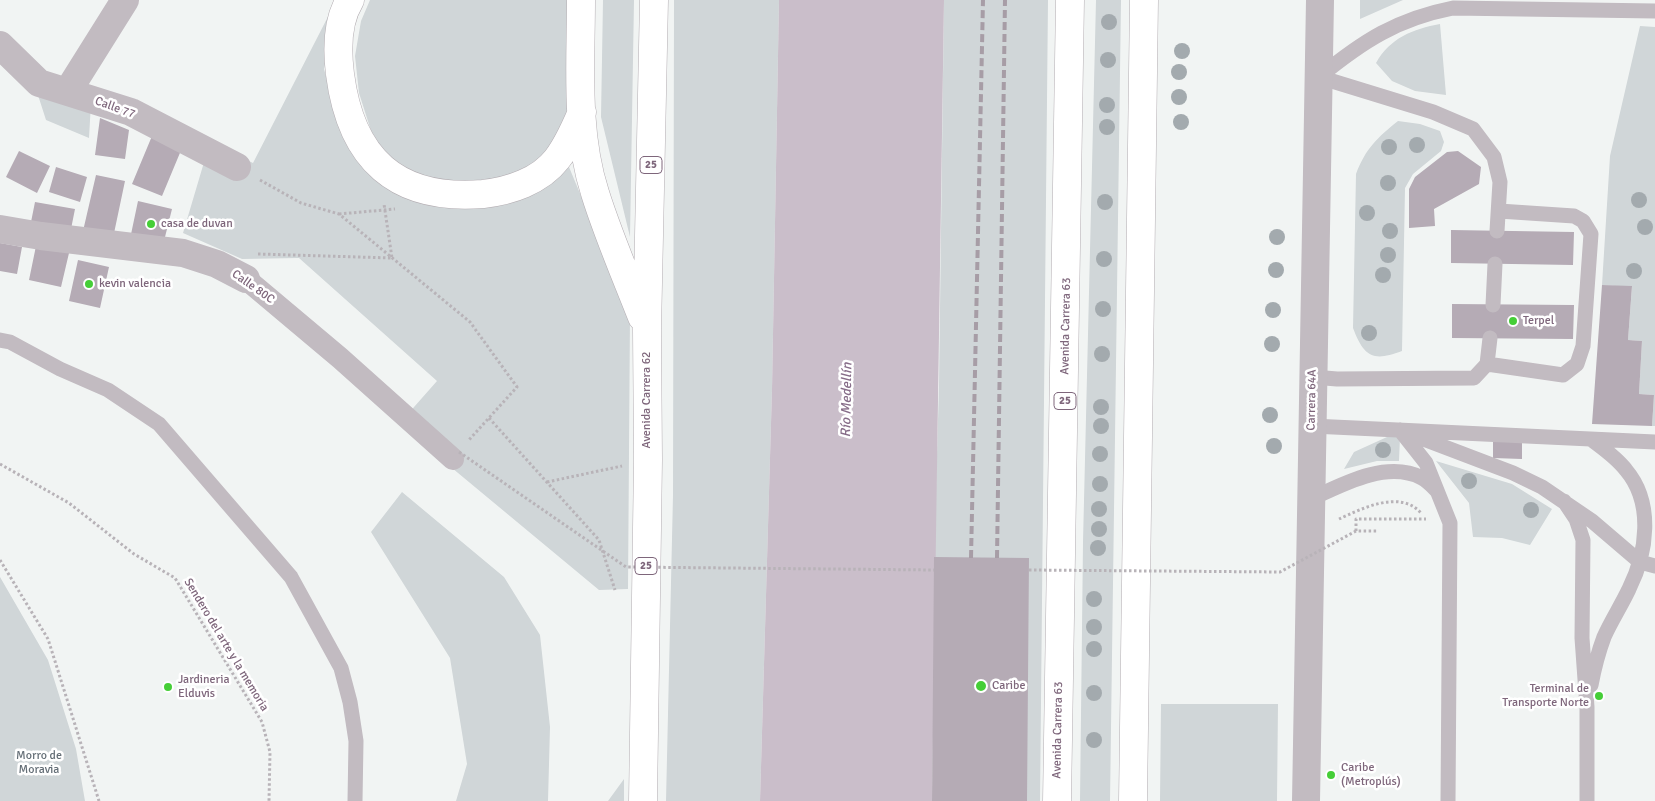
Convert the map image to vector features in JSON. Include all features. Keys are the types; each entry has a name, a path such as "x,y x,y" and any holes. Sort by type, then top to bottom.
{"highway":[{"path":"350,0 338,36 343,97 351,124 365,150 378,164 404,182 419,189 440,194 464,195 509,189 527,183 546,171 557,160 570,139 582,112"},
{"path":"580,0 582,112 584,138 594,192 647,330"},
{"name":"Avenida Carrera 62","path":"643,801 648,460 647,330 654,0"},
{"name":"Avenida Carrera 63","path":"1057,801 1070,0"},
{"path":"1133,801 1144,0"}],"street":[{"path":"68,91 125,0"},
{"name":"Carrera 64A","path":"1306,801 1320,0"},
{"name":"Calle 77","path":"0,44 39,83 131,112 237,166"},
{"name":"Calle 80C","path":"0,229 41,236 183,252 217,264 246,280 456,455"}],"lane":[{"path":"1318,77 1346,55 1383,31 1430,12 1453,8 1655,11"},
{"path":"1318,77 1433,112 1473,129 1494,157 1500,182 1498,231"},
{"path":"1487,364 1563,375 1578,364 1583,346 1591,234 1583,221 1574,216 1499,210"},
{"path":"1492,305 1495,264"},
{"path":"1313,377 1337,379 1474,378 1487,364 1490,338"},
{"path":"0,340 10,342 60,369 108,390 159,424 291,577 341,668 350,702 356,741 355,801"},
{"path":"1312,426 1655,442"},
{"path":"1400,430 1426,463 1450,523 1448,801"},
{"path":"1400,430 1527,479 1564,501 1614,538 1640,562 1655,566"},
{"path":"1588,707 1594,666 1604,638 1640,562 1645,527 1641,497 1627,471 1592,440"},
{"path":"1311,499 1363,477 1404,472 1424,479 1440,494"},
{"path":"1564,501 1576,519 1583,540 1582,638 1588,707 1587,801"}],"path":[{"path":"378,164 392,258"},
{"path":"237,166 301,203 339,214 470,322 517,387 456,455 626,567 934,570"},
{"path":"246,280 258,253 392,258"},
{"path":"489,418 599,540 615,590"},
{"path":"547,482 648,460"},
{"name":"Sendero del arte y la memoria","path":"0,464 68,503 134,554 175,578 262,722 270,752 268,801"},
{"path":"1334,521 1373,504 1392,501 1419,510 1426,519 1356,519 1356,531"},
{"path":"1029,570 1280,572 1356,531 1377,531"},
{"path":"0,560 48,639 99,801"}],"green space":[{"path":"370,0 569,0 571,115 554,150 529,172 470,184 430,180 396,166 373,137 359,93 355,56 361,21"},
{"path":"603,0 634,0 630,237 601,117"},
{"path":"674,0 779,0 772,389 760,801 666,801 673,495"},
{"path":"944,0 1048,0 1040,801 1027,801 934,557 939,386"},
{"path":"1096,0 1121,0 1110,801 1080,801 1083,542"},
{"path":"1360,0 1403,0 1360,19"},
{"path":"336,1 324,69 341,133 372,175 539,188 569,167 630,314 628,589 599,590 399,424 437,381 299,258 242,259 183,233 210,142 253,163"},
{"path":"1440,24 1446,95 1415,91 1392,81 1376,63 1388,47 1403,36"},
{"path":"1640,26 1655,27 1655,426 1652,426 1654,395 1639,394 1642,341 1628,340 1632,287 1602,285 1610,156"},
{"path":"37,92 91,103 89,138 46,120"},
{"path":"1398,121 1420,124 1440,131 1444,142 1441,151 1413,174 1405,188 1402,351 1377,356 1366,351 1353,328 1356,174 1373,144"},
{"path":"1387,437 1400,437 1399,461 1377,461 1344,469 1354,452"},
{"path":"1436,461 1512,484 1552,509 1530,545 1502,538 1473,537 1469,503"},
{"path":"402,492 504,577 540,635 550,727 548,801 456,801 467,764 450,658 371,532"},
{"name":"Morro de Moravia","path":"0,577 48,660 76,749 85,801 0,801"},
{"path":"1161,704 1278,704 1277,801 1160,801"},
{"path":"624,779 624,801 608,801"}],"water":[{"name":"Río Medellín","path":"779,0 944,0 932,801 760,801 772,389"}],"building":[{"path":"100,118 129,130 125,159 95,155"},
{"path":"152,136 182,148 162,196 132,184"},
{"path":"19,151 50,166 37,193 6,177"},
{"path":"1458,151 1481,167 1479,184 1434,209 1435,226 1409,228 1409,189 1415,177 1447,152"},
{"path":"56,167 87,177 80,202 49,192"},
{"path":"96,175 125,181 113,238 83,231"},
{"name":"casa de duvan","path":"138,201 172,209 163,245 130,239"},
{"path":"35,202 75,209 71,229 31,222"},
{"path":"1451,230 1574,232 1573,265 1451,263"},
{"path":"0,243 22,247 17,274 0,271"},
{"path":"36,246 69,253 61,287 29,280"},
{"name":"kevin valencia","path":"78,260 109,267 100,308 69,301"},
{"path":"1602,285 1632,286 1628,340 1642,341 1639,394 1654,395 1652,426 1592,424"},
{"name":"Terpel","path":"1452,304 1574,305 1573,339 1452,338"},
{"path":"1493,442 1522,442 1522,459 1493,458"},
{"name":"Caribe","path":"934,557 1029,558 1027,801 932,801"}],"railway":[{"path":"971,558 983,0"},
{"path":"997,558 1005,0"}],"place":[{"name":"casa de duvan","path":"151,224"},
{"name":"kevin valencia","path":"89,284"},
{"name":"Terpel","path":"1513,321"},
{"name":"Caribe","path":"981,686"},
{"name":"Jardineria Elduvis","path":"168,687"},
{"name":"Terminal de Transporte Norte","path":"1599,696"},
{"name":"Caribe (Metroplús)","path":"1331,775"}]}
